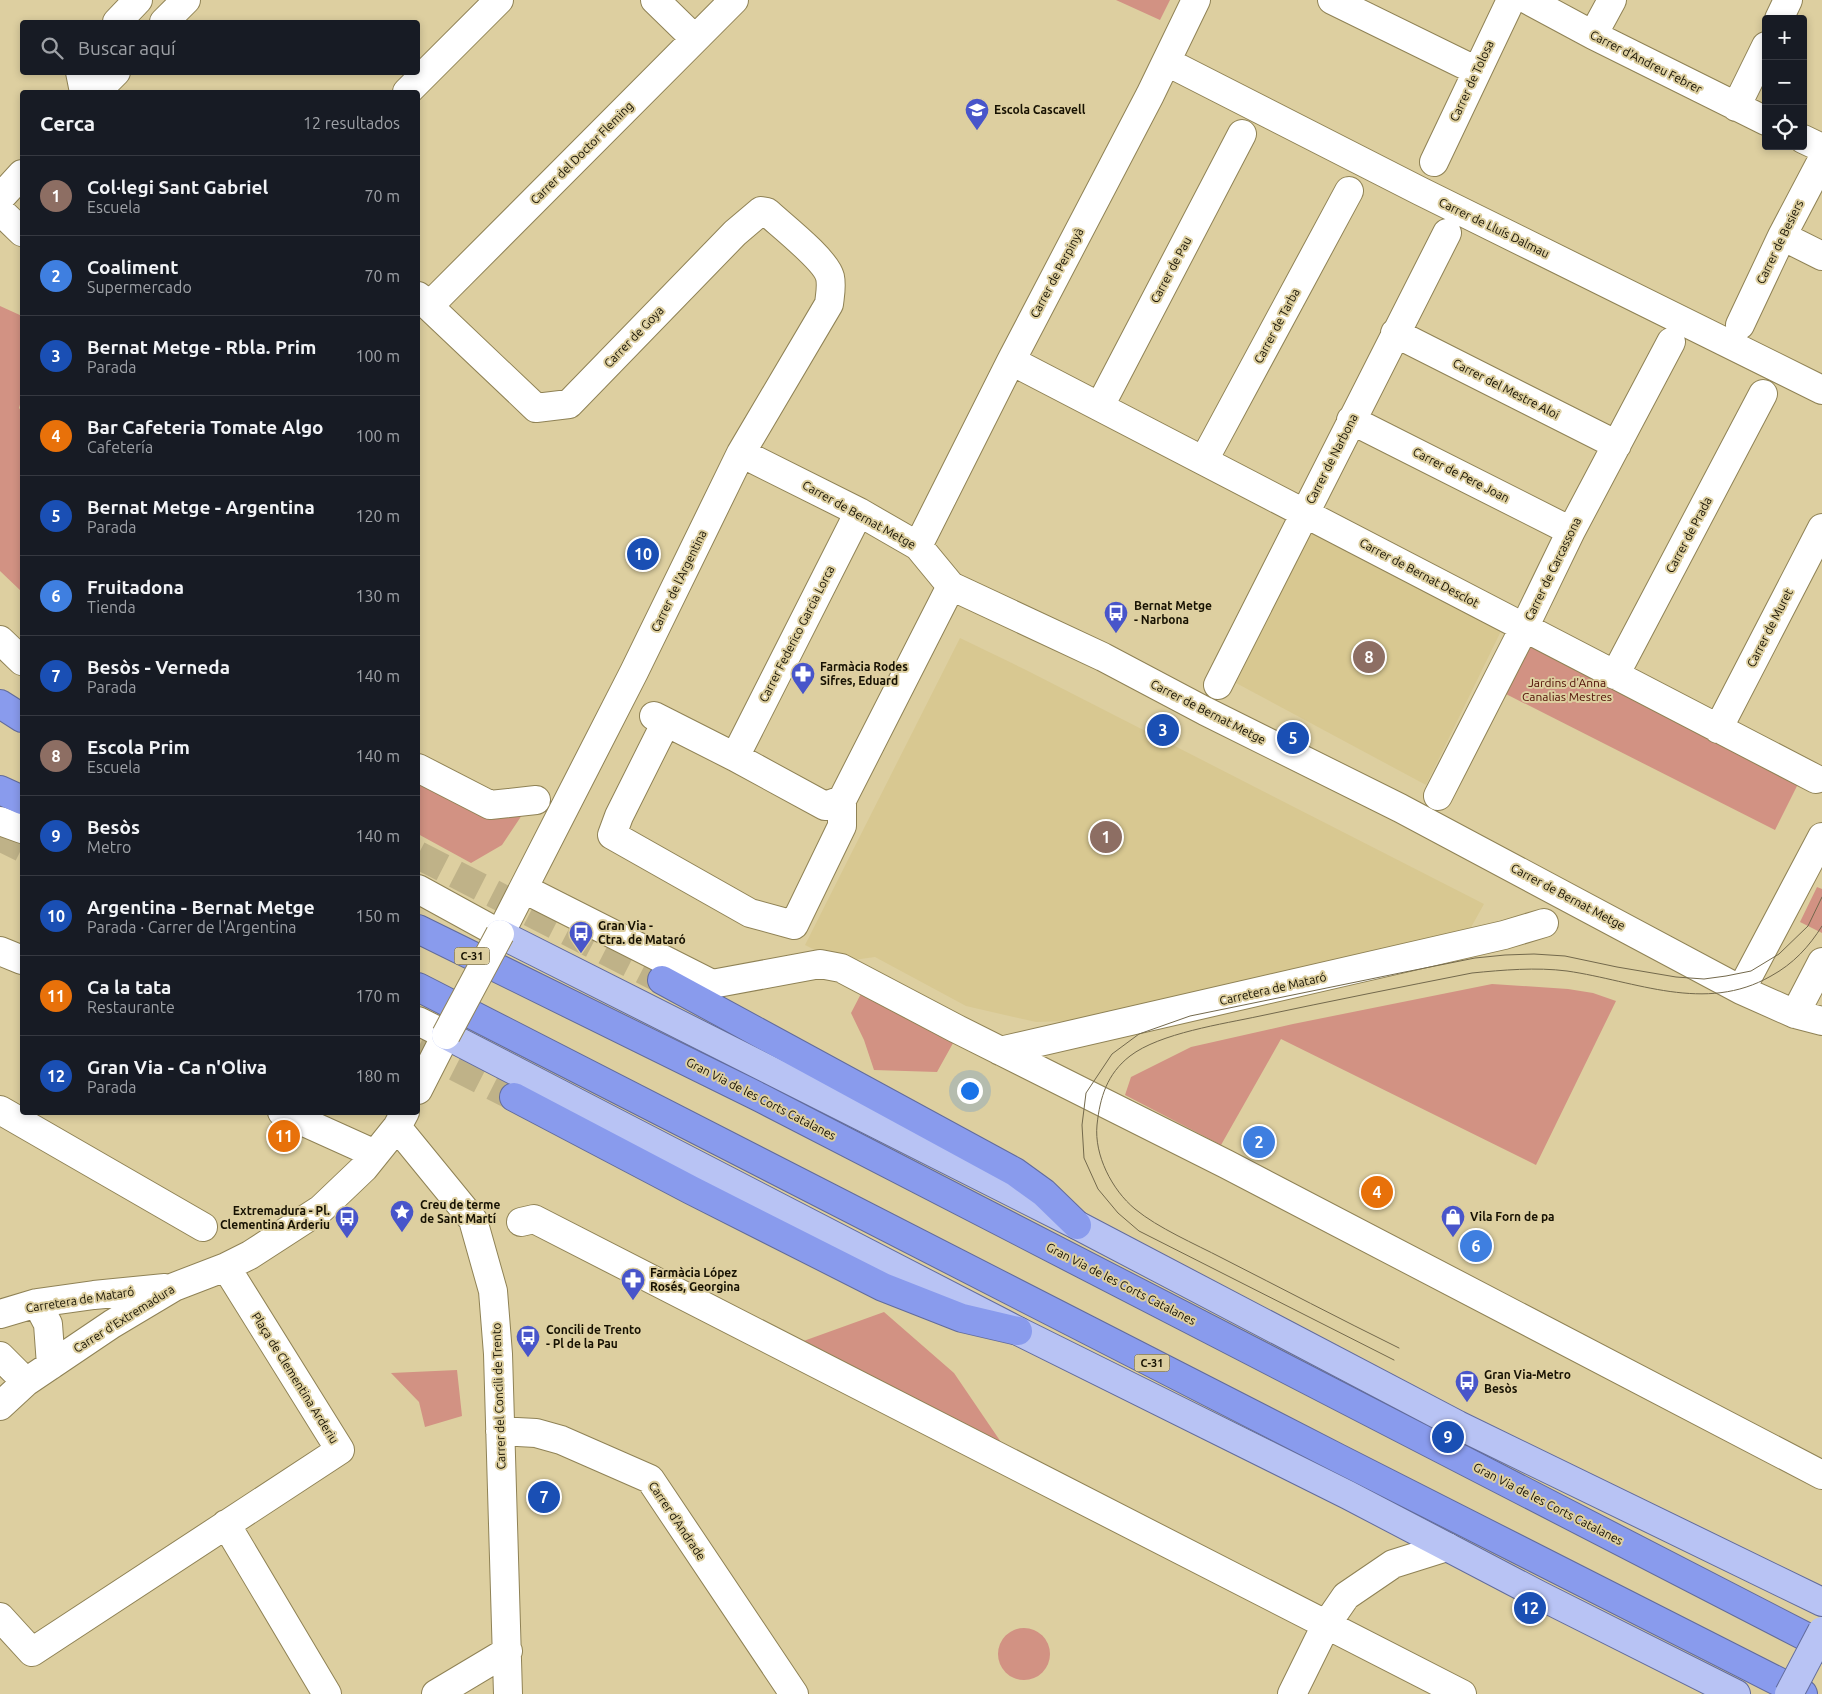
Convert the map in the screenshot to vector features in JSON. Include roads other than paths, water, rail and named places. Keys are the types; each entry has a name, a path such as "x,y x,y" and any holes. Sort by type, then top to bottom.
{"highway":[{"path":"0,704 20,717"},
{"name":"Gran Via de les Corts Catalanes","path":"420,930 769,1102 1822,1645"},
{"path":"662,980 1015,1172 1044,1193 1077,1225"},
{"name":"C-31","path":"420,988 1355,1467 1803,1694"},
{"path":"514,1097 708,1198 884,1286 962,1318 1018,1331"}],"main road":[{"path":"500,934 1077,1225 1458,1425 1822,1602"},
{"path":"446,1035 1018,1331 1348,1495 1736,1694"},
{"path":"1789,1694 1822,1631"}],"street":[{"path":"119,20 138,0"},
{"path":"166,20 186,0"},
{"path":"410,90 499,0"},
{"path":"655,0 695,39"},
{"name":"Carrer del Doctor Fleming","path":"423,301 734,0"},
{"name":"Carrer de Perpinyà","path":"918,546 1011,361 1167,62 1196,0"},
{"path":"1332,0 1477,71"},
{"name":"Carrer de Tolosa","path":"1434,162 1511,0"},
{"name":"Carrer d'Andreu Febrer","path":"1528,0 1593,35 1762,119"},
{"path":"1593,35 1612,0"},
{"path":"1781,15 1788,0"},
{"path":"1736,107 1762,54"},
{"name":"Carrer de Lluís Dalmau","path":"1167,62 1420,191 1822,390"},
{"path":"81,75 84,90"},
{"path":"98,90 113,75"},
{"name":"Carrer de Pau","path":"1100,406 1242,134"},
{"path":"1807,141 1822,148"},
{"name":"Carrer de Besiers","path":"1740,324 1782,236 1822,160"},
{"path":"0,198 20,176"},
{"name":"Carrer de Tarba","path":"1204,460 1350,191"},
{"path":"0,211 20,230"},
{"name":"Carrer de Goya","path":"423,301 536,408 570,404 735,233 761,211 767,212 816,256 830,274"},
{"name":"Carrer de Narbona","path":"1218,685 1447,233"},
{"path":"1782,236 1822,256"},
{"name":"Carrer de l'Argentina","path":"446,1035 524,889 634,672 741,453 829,304 830,274"},
{"name":"Carrer del Mestre Aloi","path":"1395,333 1617,445"},
{"name":"Carrer de Carcassona","path":"1438,796 1524,628 1571,531 1671,342"},
{"name":"Carrer de Bernat Desclot","path":"1023,366 1816,779"},
{"name":"Carrer de Prada","path":"1615,675 1763,394"},
{"name":"Carrer de Pere Joan","path":"1352,420 1571,531"},
{"name":"Carrer de Bernat Metge","path":"741,453 859,512 918,546 951,586 1103,657 1205,711 1409,812 1741,990 1795,1014 1822,1021"},
{"name":"Carrer Federico Garcia Lorca","path":"735,757 859,512"},
{"name":"Carrer de Muret","path":"1718,729 1822,528"},
{"path":"842,800 825,806 660,719 612,835 755,915 794,925 842,826 842,800 951,586"},
{"path":"0,640 20,659"},
{"path":"420,769 490,804 536,800"},
{"path":"0,821 20,828"},
{"path":"1741,990 1822,837"},
{"path":"524,889 712,984 820,964 841,968 1000,1051 1235,1168 1822,1475"},
{"path":"420,891 500,934"},
{"name":"Carretera de Mataró","path":"1000,1051 1504,936 1544,922"},
{"path":"0,951 20,959"},
{"path":"1795,1014 1822,962"},
{"path":"420,1022 446,1035 420,1086"},
{"path":"0,1110 203,1227"},
{"path":"289,1115 376,1154"},
{"name":"Carrer d'Extremadura","path":"0,1406 26,1382 112,1324 174,1287 226,1267 250,1255 322,1209 364,1168 401,1120"},
{"name":"Carrer del Concili de Trento","path":"401,1120 473,1220 493,1291 498,1354 508,1694"},
{"path":"521,1222 534,1219 1462,1694"},
{"name":"Plaça de Clementina Arderiu","path":"0,1617 32,1652 340,1450 226,1267"},
{"name":"Carretera de Mataró","path":"13,1314 94,1295 174,1287"},
{"path":"13,1314 48,1324 51,1365"},
{"path":"0,1356 26,1382"},
{"name":"Carrer d'Andrade","path":"500,1430 536,1433 560,1440 650,1479 794,1694"},
{"path":"226,1524 326,1694"},
{"path":"1292,1694 1326,1625 1346,1596 1393,1564 1447,1547"},
{"path":"436,1694 508,1651"}],"tunnel":[{"path":"0,837 20,847"},
{"path":"420,856 662,980"},
{"path":"420,1049 514,1097"}],"tram line":[{"path":"1394,1360 1139,1231 1118,1213 1098,1189 1084,1158 1082,1125 1086,1093 1112,1054 1139,1034 1190,1016 1475,958 1534,954 1565,956 1676,977 1704,979 1751,971 1779,954 1808,926 1822,897"},
{"path":"1399,1348 1154,1223 1127,1201 1106,1171 1098,1148 1097,1136 1098,1115 1106,1087 1110,1078 1122,1063 1143,1048 1192,1030 1472,973 1543,969 1567,971 1670,992 1721,993 1746,987 1779,971 1800,954 1822,926"}],"place":[{"name":"Escola Cascavell","path":"977,131"},
{"name":"Argentina - Bernat Metge","path":"643,554"},
{"name":"Bernat Metge - Narbona","path":"1116,634"},
{"name":"Escola Prim","path":"1369,657"},
{"name":"Farmàcia Rodes Sifres, Eduard","path":"803,695"},
{"name":"Bernat Metge - Rbla. Prim","path":"1163,730"},
{"name":"Bernat Metge - Argentina","path":"1293,738"},
{"name":"Col·legi Sant Gabriel","path":"1106,837"},
{"name":"Gran Via - Ctra. de Mataró","path":"581,954"},
{"name":"Ca la tata","path":"284,1136"},
{"name":"Coaliment","path":"1259,1142"},
{"name":"Bar Cafeteria Tomate Algo","path":"1377,1192"},
{"name":"Creu de terme de Sant Martí","path":"402,1233"},
{"name":"Vila Forn de pa","path":"1453,1238"},
{"name":"Extremadura - Pl. Clementina Arderiu","path":"347,1239"},
{"name":"Fruitadona","path":"1476,1246"},
{"name":"Farmàcia López Rosés, Georgina","path":"633,1301"},
{"name":"Concili de Trento - Pl de la Pau","path":"528,1358"},
{"name":"Gran Via-Metro Besòs","path":"1467,1403"},
{"name":"Besòs","path":"1448,1437"},
{"name":"Besòs - Verneda","path":"544,1497"},
{"name":"Gran Via - Ca n'Oliva","path":"1530,1608"}],"park label":[{"name":"Jardins d'Anna Canalias Mestres","path":"1567,690"}]}
